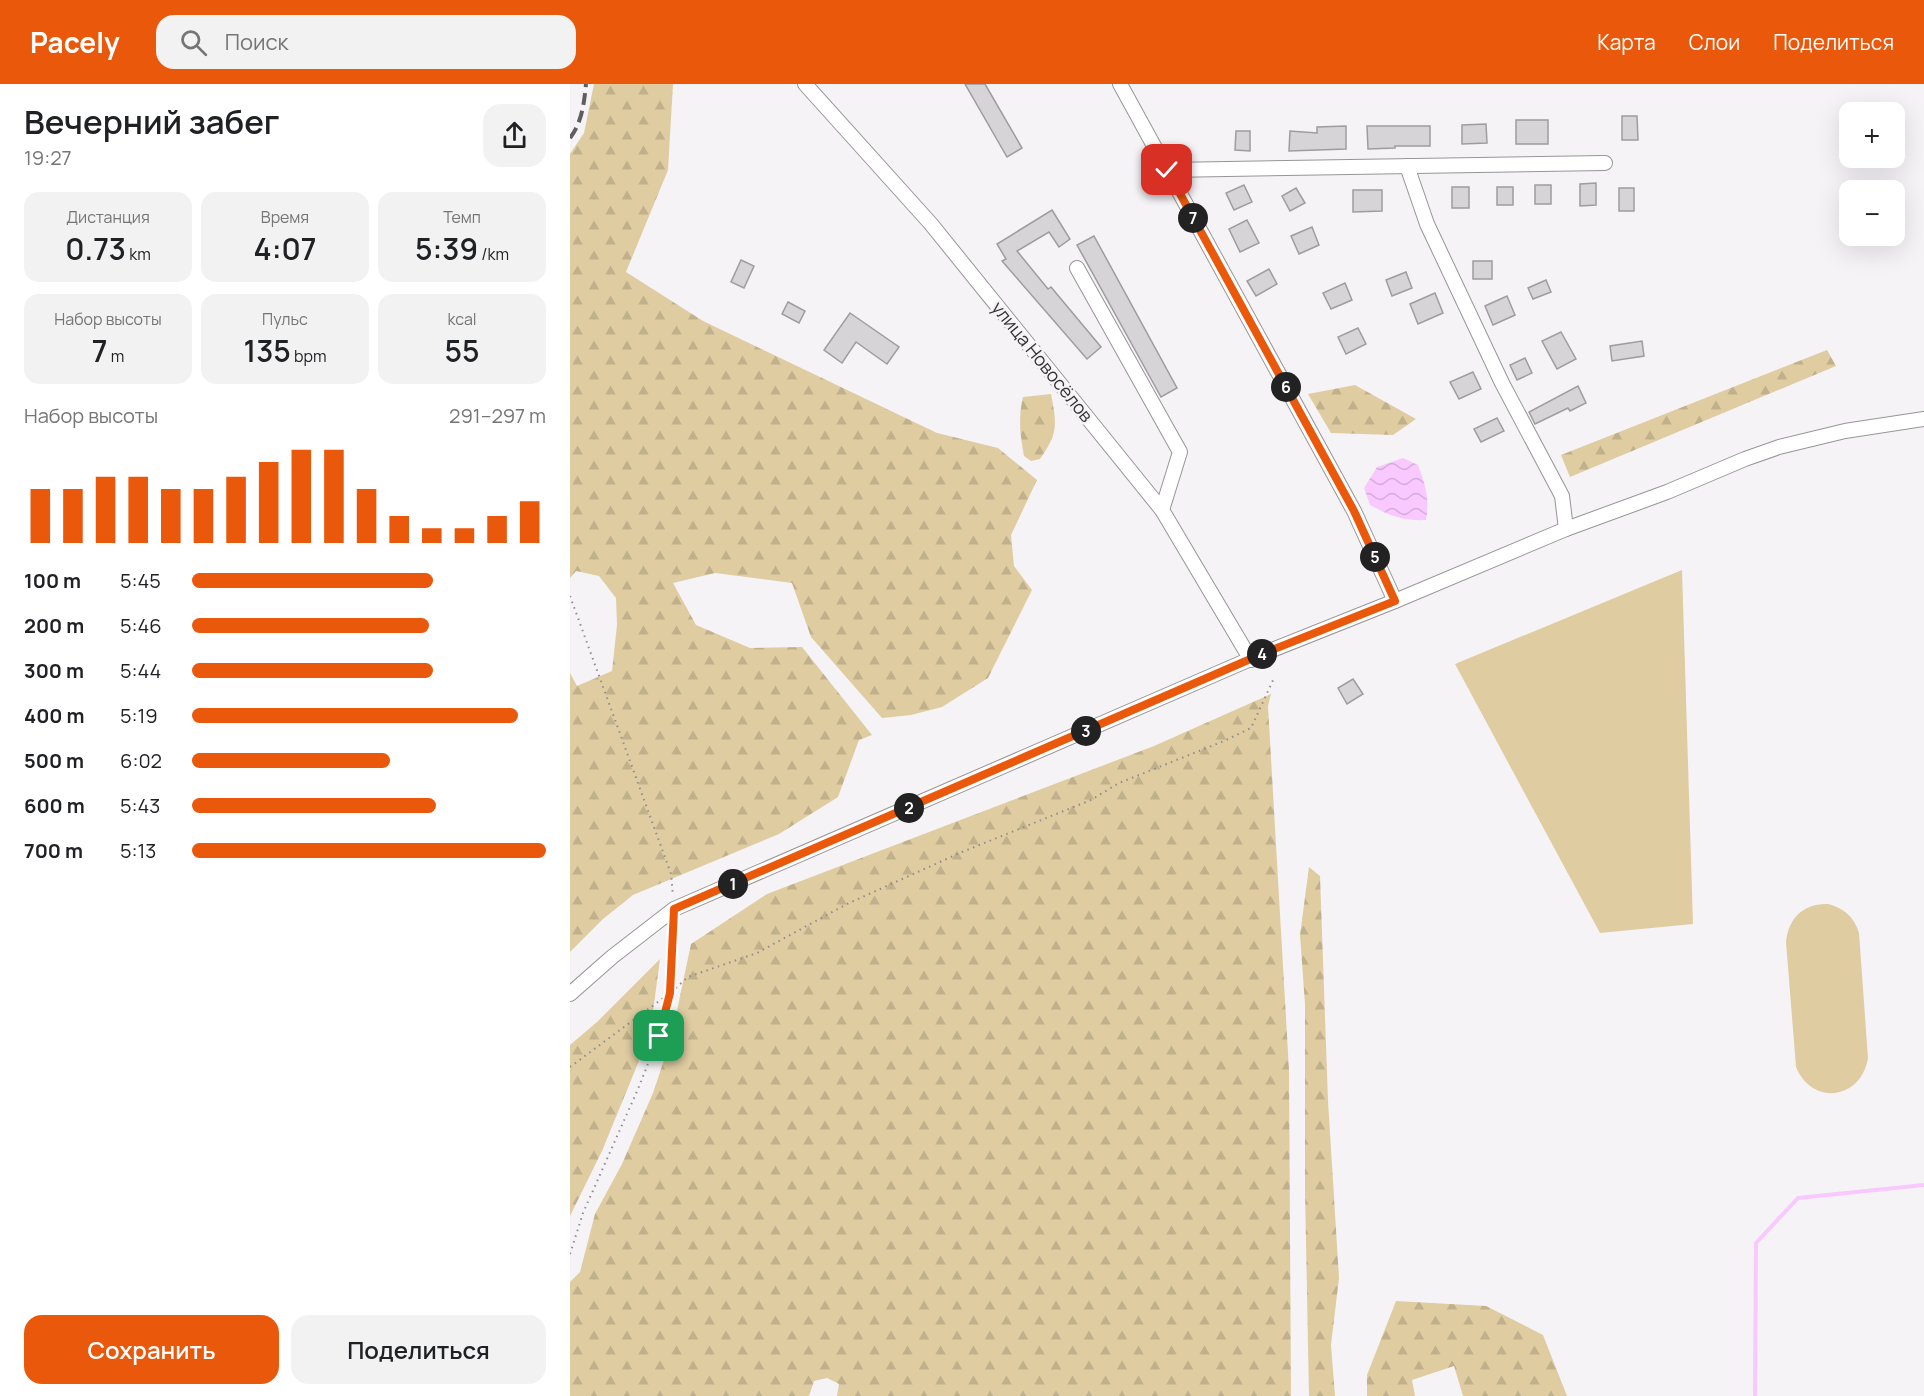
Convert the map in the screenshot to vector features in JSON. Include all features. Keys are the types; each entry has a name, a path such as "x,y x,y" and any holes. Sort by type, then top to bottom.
{"street":[{"name":"улица Новосёлов","path":"805,84 931,224 1162,510 1251,660"},
{"path":"1124,85 1167,170 1354,511 1395,601"},
{"path":"1167,170 1605,163"},
{"path":"1407,166 1427,224 1502,383 1562,496 1566,529"},
{"path":"1077,267 1180,452 1162,510"},
{"path":"570,994 612,957 674,909 1251,660 1566,529 1779,447 1845,431 1924,419"}],"path":[{"path":"570,596 670,874 674,909 670,993 659,1036 608,1160 583,1213 570,1254"},
{"path":"570,1067 670,993 688,977 757,953 847,904 962,852 1090,800 1119,783 1251,728 1274,678"}],"green space":[{"path":"594,84 673,84 668,170 626,272 703,321 937,433 998,448 1037,480 1011,535 1014,566 1032,590 988,678 942,707 911,715 882,718 811,637 792,583 715,573 673,583 696,625 750,648 802,647 872,735 859,740 838,797 779,834 633,895 603,919 570,952 570,673 577,686 612,671 617,625 616,598 599,576 576,571 570,578 570,154 584,133"},
{"path":"1827,350 1836,366 1570,477 1561,455"},
{"path":"1355,385 1416,419 1393,435 1331,433 1308,394"},
{"path":"1051,394 1055,421 1053,435 1040,459 1031,461 1024,456 1021,441 1020,419 1023,397"},
{"path":"1682,570 1693,924 1600,933 1455,664"},
{"path":"1271,694 1268,706 1289,1070 1291,1396 837,1396 839,1384 827,1378 814,1381 809,1396 570,1396 570,1282 580,1272 595,1214 622,1164 653,1093 671,1039 691,944 767,894 1154,746"},
{"path":"1309,867 1320,876 1328,1101 1339,1278 1331,1345 1335,1396 1309,1396 1305,1191 1305,1004 1300,935"},
{"path":"1828,904 1848,914 1859,933 1868,1058 1864,1072 1856,1083 1846,1090 1835,1093 1813,1088 1803,1080 1796,1067 1786,942 1790,926 1799,914 1812,906"},
{"path":"660,959 650,1034 602,1151 570,1216 570,1045 597,1022"},
{"path":"1396,1301 1486,1306 1543,1335 1567,1396 1463,1396 1454,1366 1412,1380 1415,1396 1367,1396 1367,1375"}],"water":[{"path":"1403,458 1418,465 1426,492 1426,520 1397,517 1370,505 1364,488 1377,467"}],"building":[{"path":"965,84 985,84 1022,148 1007,157"},
{"path":"1622,116 1637,116 1638,140 1622,140"},
{"path":"1516,120 1548,120 1548,144 1516,144"},
{"path":"1486,124 1487,143 1462,144 1462,125"},
{"path":"1346,126 1346,149 1289,151 1290,131 1317,133 1317,127"},
{"path":"1367,126 1430,126 1430,146 1368,149"},
{"path":"1236,131 1250,131 1250,151 1235,150"},
{"path":"1596,183 1596,205 1580,206 1580,184"},
{"path":"1244,185 1252,202 1234,210 1226,193"},
{"path":"1535,185 1551,185 1551,204 1535,204"},
{"path":"1452,187 1469,187 1469,208 1452,208"},
{"path":"1497,187 1513,187 1513,205 1497,205"},
{"path":"1296,188 1305,203 1290,211 1282,196"},
{"path":"1619,188 1634,188 1634,211 1619,211"},
{"path":"1353,190 1382,190 1382,211 1353,212"},
{"path":"1052,210 1070,239 1059,247 1049,232 1017,251 1048,289 1051,287 1101,347 1087,359 1002,261 1006,259 997,244"},
{"path":"1247,220 1259,243 1240,252 1229,229"},
{"path":"1312,227 1319,245 1299,254 1291,236"},
{"path":"1094,236 1177,388 1161,397 1077,245"},
{"path":"741,260 754,266 744,288 731,282"},
{"path":"1473,261 1492,261 1492,279 1473,279"},
{"path":"1269,269 1277,284 1256,296 1247,281"},
{"path":"1406,272 1412,288 1392,296 1386,280"},
{"path":"1546,280 1551,292 1533,299 1528,288"},
{"path":"1345,283 1352,300 1331,309 1323,293"},
{"path":"1435,293 1443,313 1418,324 1410,304"},
{"path":"1507,296 1515,315 1493,325 1485,306"},
{"path":"788,302 805,311 799,323 782,314"},
{"path":"850,313 899,347 887,364 856,342 842,363 824,350"},
{"path":"1358,328 1366,344 1346,354 1338,337"},
{"path":"1561,332 1576,359 1557,369 1542,341"},
{"path":"1642,341 1644,356 1612,361 1610,346"},
{"path":"1525,358 1532,373 1517,380 1510,365"},
{"path":"1473,372 1481,389 1459,399 1450,382"},
{"path":"1578,386 1586,403 1570,411 1568,408 1535,424 1529,412"},
{"path":"1497,418 1504,431 1481,442 1474,429"},
{"path":"1353,679 1363,694 1347,704 1338,688"}],"waterway":[{"path":"1755,1396 1756,1243 1798,1198 1924,1185"}],"railway":[{"path":"570,138 580,119 586,84"}],"route":[{"path":"659,1036 670,993 674,909 1262,654 1395,601 1354,511 1167,170"}]}
